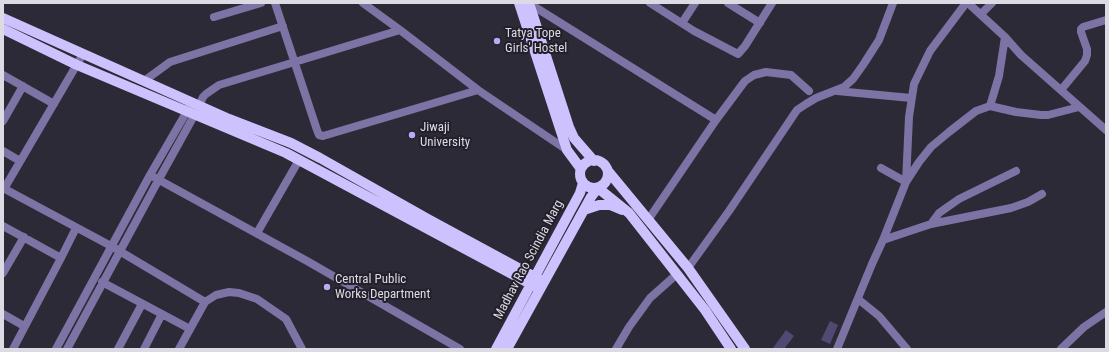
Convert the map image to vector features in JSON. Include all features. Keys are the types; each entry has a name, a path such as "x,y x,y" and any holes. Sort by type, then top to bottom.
{"main road":[{"path":"526,3 569,127 576,140 594,160 603,163 688,268 745,349"},
{"path":"526,3 566,148 582,169"},
{"path":"3,18 144,81 193,108 299,160 537,283"},
{"path":"3,29 78,65 193,108 229,119 291,143 428,219 537,283"},
{"path":"566,148 576,140"},
{"path":"594,160 584,165 582,169 581,179 583,183 590,188 598,188 607,181 608,171"},
{"name":"Madhav Rao Scindia Marg","path":"507,349 583,183"},
{"path":"598,188 629,213 705,310 731,349"},
{"name":"Madhav Rao Scindia Marg","path":"496,349 598,188"},
{"path":"584,210 599,205 610,205 629,213"}],"street":[{"path":"214,17 260,3"},
{"path":"275,3 317,130 319,134 323,136 478,90"},
{"path":"363,3 478,90 566,148"},
{"path":"526,3 716,120"},
{"path":"650,3 682,23 738,54 745,46 772,3"},
{"path":"682,23 695,3"},
{"path":"728,3 760,23"},
{"path":"688,268 729,211 797,110 806,104 844,87 863,65 879,40 893,3"},
{"path":"906,182 909,117 914,84 930,51 967,3 981,14 1022,55 1106,130"},
{"path":"981,14 992,3"},
{"path":"1061,90 1085,61 1087,55 1087,49 1081,29 1083,27 1106,20"},
{"path":"144,81 164,66 177,59 283,26"},
{"path":"56,349 150,175 193,108 210,90 400,30"},
{"path":"990,106 999,76 1005,37"},
{"path":"83,54 78,65 4,189 111,246 205,302"},
{"path":"648,220 716,120 745,81 754,75 766,72 791,75 809,91"},
{"path":"3,75 54,104"},
{"path":"3,121 23,86"},
{"path":"834,91 911,98"},
{"path":"837,349 906,182 931,147 976,111 990,106 1016,112 1041,115 1048,115 1079,107"},
{"path":"67,349 102,282 120,252 193,108"},
{"path":"3,151 20,161"},
{"path":"257,233 299,160"},
{"path":"881,168 906,182"},
{"path":"931,224 939,213 959,199 1016,171"},
{"path":"150,175 257,233 460,349"},
{"path":"883,240 931,224 1010,208 1028,202 1042,194"},
{"path":"3,226 61,258"},
{"path":"13,349 76,228"},
{"path":"3,273 24,237"},
{"path":"616,349 650,298 677,274"},
{"path":"102,282 190,329"},
{"path":"179,349 205,302 216,296 229,292 239,293 257,299 286,319 302,349"},
{"path":"858,299 879,316 907,349"},
{"path":"118,349 142,304"},
{"path":"1061,349 1084,327 1106,312"},
{"path":"3,314 24,326"},
{"path":"144,349 162,314"}],"shaded area":[{"path":"830,321 838,325 830,344 821,340"},
{"path":"786,330 794,336 784,349 774,349 773,348"}],"place":[{"name":"Tatya Tope Girls' Hostel","path":"497,41"},
{"name":"Jiwaji University","path":"412,135"},
{"name":"Central Public Works Department","path":"327,287"}]}
